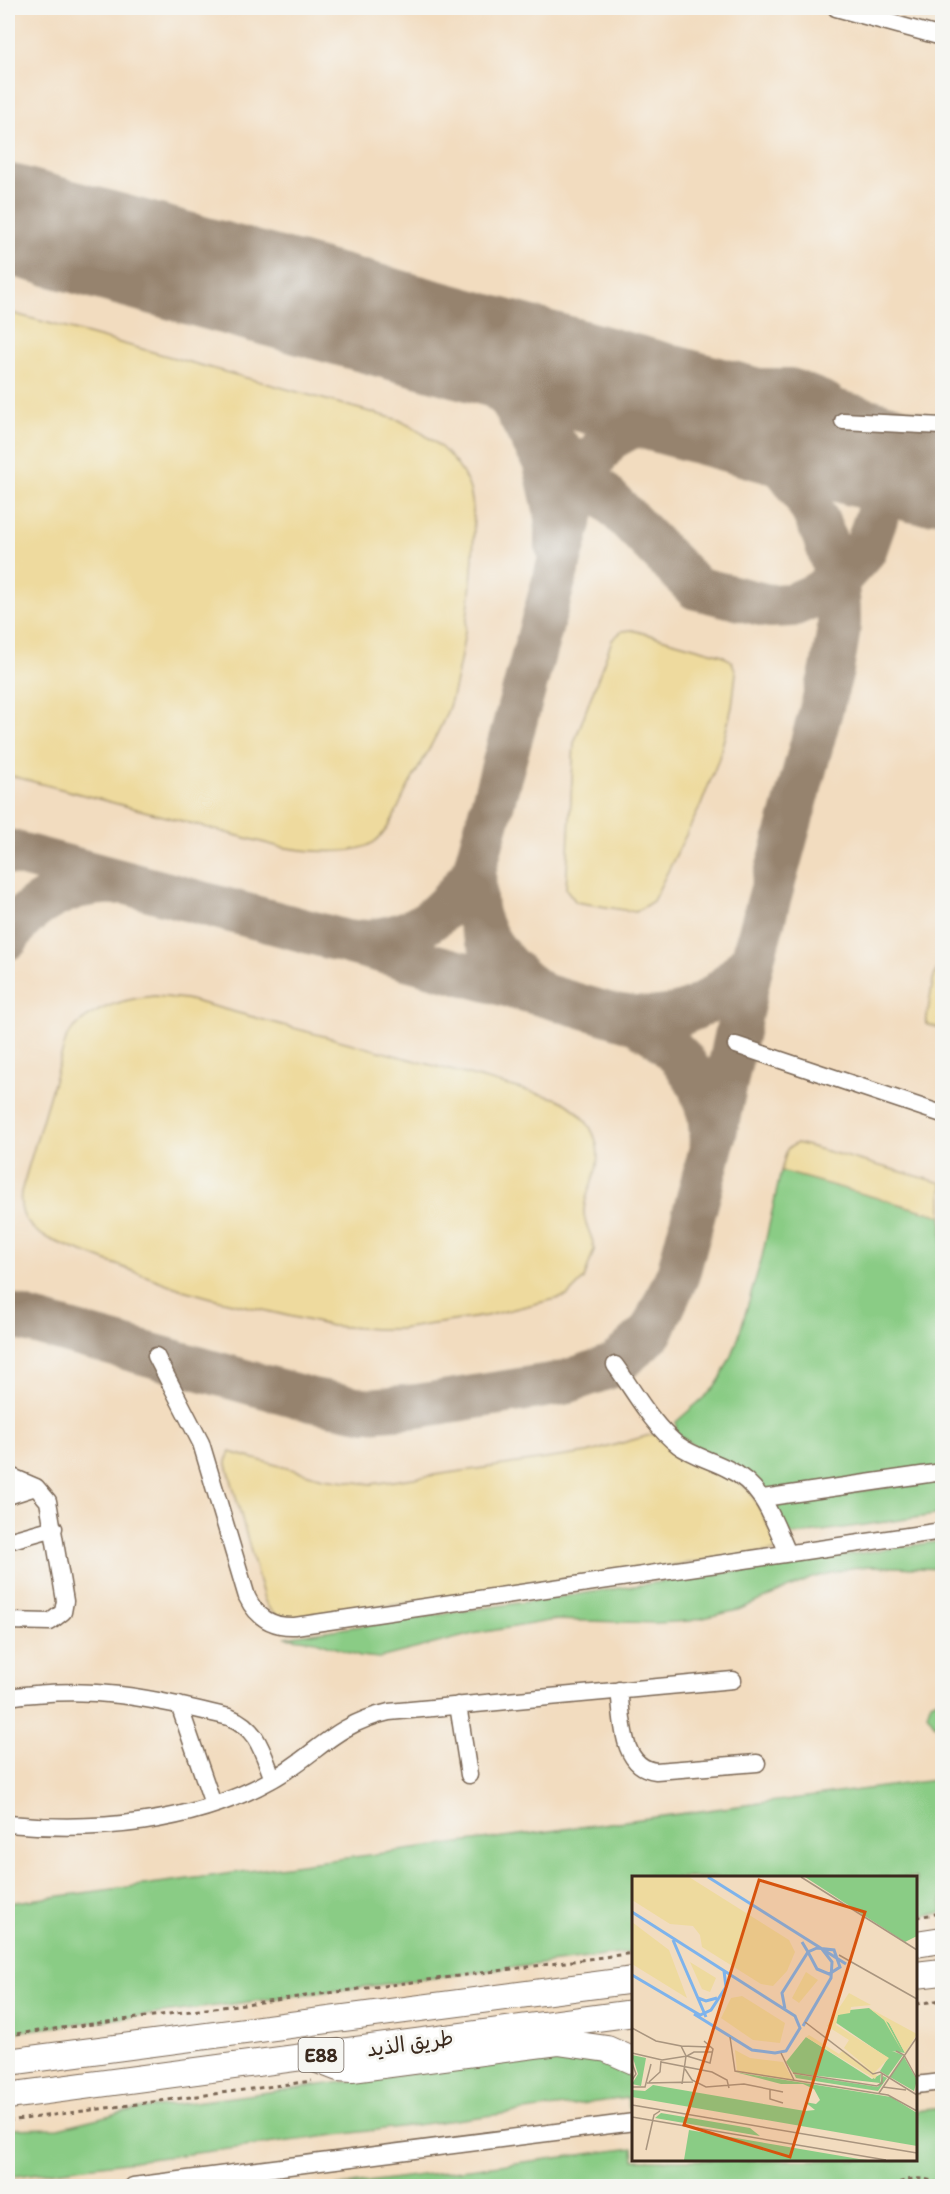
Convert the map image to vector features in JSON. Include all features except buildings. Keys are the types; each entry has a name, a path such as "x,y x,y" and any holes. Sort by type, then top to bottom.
{"highway":[{"path":"917,1944 942,1940"},
{"path":"917,1975 942,1971"},
{"name":"طريق الذيد","path":"8,2062 632,1980"},
{"name":"طريق الذيد","path":"8,2096 632,2013"},
{"path":"312,2056 324,2063 352,2069 558,2042 607,2049 632,2061"}],"lane":[{"path":"836,8 942,37"},
{"path":"843,421 942,426"},
{"path":"736,1045 942,1114"},
{"path":"156,1356 201,1443 247,1597 258,1614 275,1624 295,1626 942,1531"},
{"path":"615,1365 669,1437 689,1452 739,1475 763,1498 788,1553"},
{"path":"763,1498 942,1472"},
{"path":"8,1475 36,1487 48,1501 65,1601 63,1612 50,1622 8,1621"},
{"path":"8,1496 36,1487"},
{"path":"8,1541 54,1528"},
{"path":"8,1824 56,1827 111,1825 167,1817 213,1804 273,1779 328,1738 360,1720 389,1712 733,1680"},
{"path":"619,1690 629,1753 643,1768 656,1771 757,1763"},
{"path":"8,1696 94,1691 142,1697 229,1717 244,1724 255,1735 273,1779"},
{"path":"179,1705 213,1804"},
{"path":"459,1705 469,1775"},
{"path":"917,2085 942,2082"},
{"path":"133,2187 632,2122"}],"path":[{"path":"917,1917 942,1913"},
{"path":"8,2035 632,1953"},
{"path":"917,2004 942,2000"},
{"path":"891,2187 903,2180 920,2178 942,2186"}],"green space":[{"path":"781,1171 942,1216 942,1467 766,1492 676,1434 676,1422 710,1392 720,1379 736,1345 762,1257"},
{"path":"942,1479 942,1514 794,1535 786,1532 773,1504"},
{"path":"942,1541 942,1569 870,1566 850,1568 812,1578 738,1610 690,1621 657,1623 554,1620 473,1634 379,1658 360,1656 316,1641 285,1637"},
{"path":"942,1697 942,1728 934,1724 927,1714 931,1702"},
{"path":"942,1779 942,1913 917,1916 917,1876 632,1876 632,1952 8,2033 8,1903"},
{"path":"545,2055 598,2060 632,2074 632,2110 630,2110 627,2098 8,2177 8,2129 58,2128 127,2111"},
{"path":"942,2108 942,2186 336,2186 632,2148 632,2161 917,2161 917,2111"}],"sand":[{"path":"8,312 399,420 440,446 456,463 468,484 474,530 470,597 459,665 447,712 438,733 392,820 374,842 354,850 341,851 280,847 8,775"},
{"path":"632,630 722,655 732,662 736,673 732,707 719,758 701,805 653,901 636,912 576,902 566,889 574,743 612,640 622,631"},
{"path":"942,955 942,1029 926,1024 933,980"},
{"path":"154,996 186,999 558,1099 568,1104 590,1127 597,1147 596,1170 584,1210 594,1250 584,1279 567,1296 486,1316 400,1329 332,1326 183,1290 51,1240 37,1232 27,1222 21,1209 21,1192 67,1036 95,1012 118,1003"},
{"path":"797,1143 942,1183 942,1216 781,1171 787,1149"},
{"path":"657,1433 750,1490 781,1550 295,1619 272,1612 266,1604 226,1461 230,1452 323,1478 372,1484 587,1453"}],"taxiway":[{"path":"416,331 465,360 511,400 544,461 556,513 556,544"},
{"path":"511,400 696,588 769,606 792,605 836,582 865,550 879,510 875,471 843,421 825,404 790,390 745,390 647,418 609,439 584,472 474,871 476,909 481,926 501,958 537,991"},
{"path":"692,407 733,426 757,442 779,462 797,485 813,511 825,538 838,595 839,624 832,670 753,958 715,1133"},
{"path":"8,851 540,994 635,1022 661,1038 683,1060 699,1085 709,1114 712,1145 678,1274 652,1331 615,1365 563,1383 418,1406 367,1410 312,1400 8,1315"},
{"path":"358,942 396,936 426,923 450,902 474,871"},
{"path":"8,938 27,914 54,896 84,886 115,883"},
{"path":"620,1016 641,1019 661,1018 696,1008 725,988 753,958"}],"runway":[{"path":"8,219 922,469"}]}
